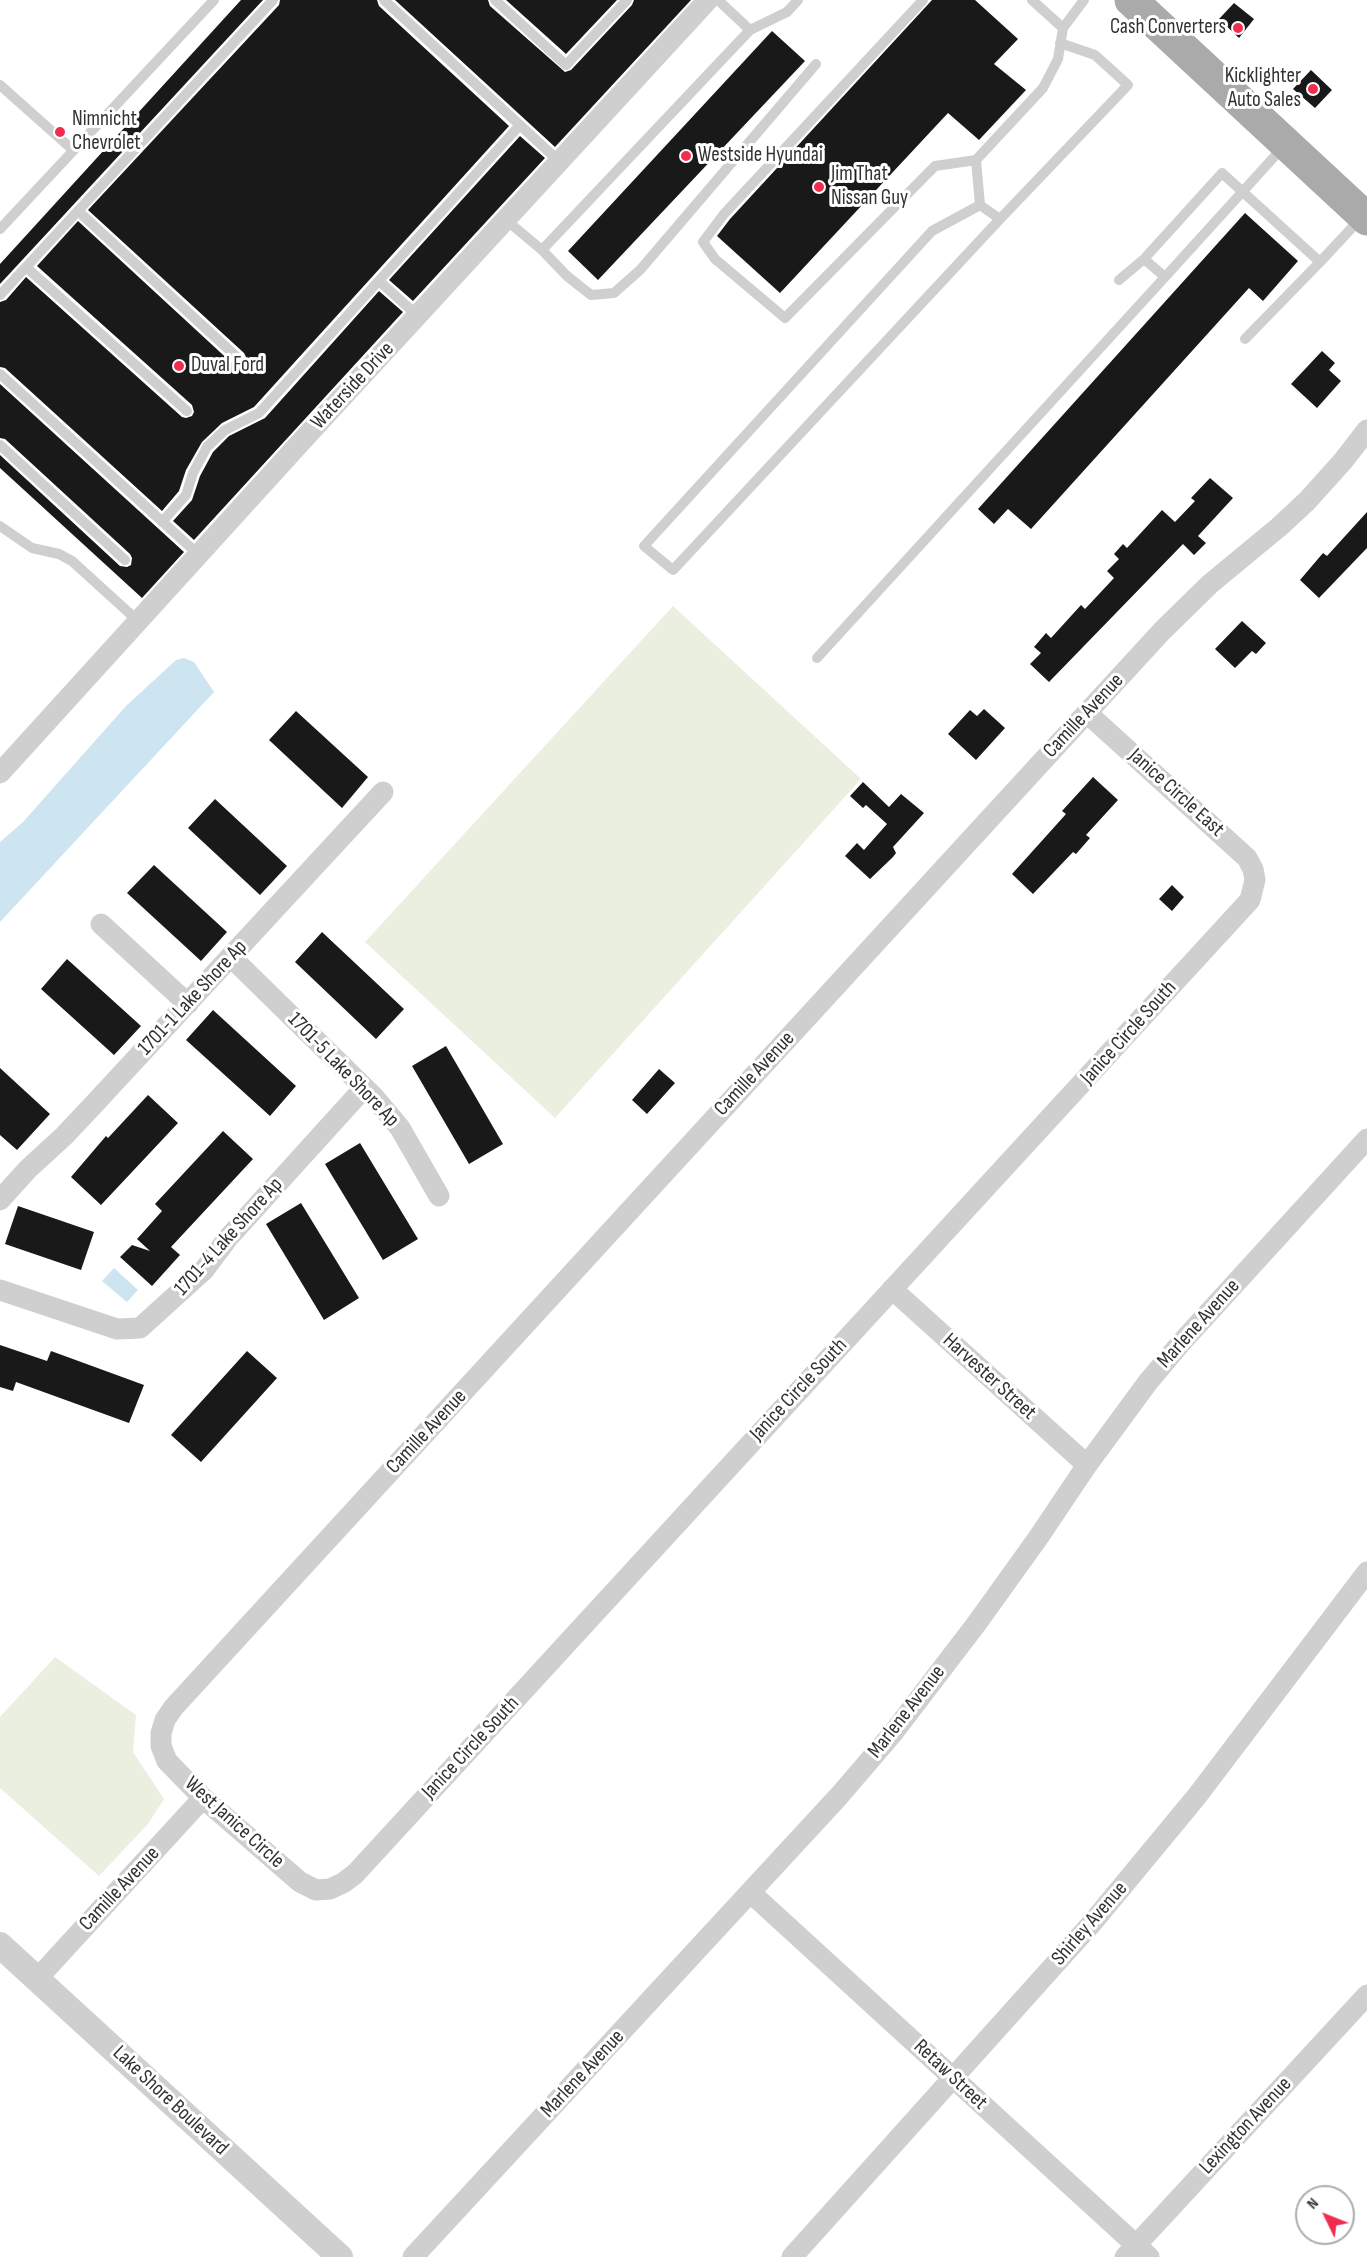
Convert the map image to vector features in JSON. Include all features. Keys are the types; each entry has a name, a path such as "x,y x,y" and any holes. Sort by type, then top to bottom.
{"main road":[{"path":"1131,0 1365,217"}],"street":[{"name":"Waterside Drive","path":"0,773 708,0"},
{"name":"Camille Avenue","path":"161,1733 165,1720 173,1708 1162,631 1210,584 1307,501 1343,462 1367,430"},
{"name":"Janice Circle East","path":"1087,713 1247,858 1253,869 1255,880"},
{"name":"1701-1 Lake Shore Ap","path":"0,1200 28,1169 64,1136 188,1004 383,792"},
{"name":"Janice Circle South","path":"330,1889 355,1874 1250,900 1255,880"},
{"path":"101,924 188,1004"},
{"name":"1701-5 Lake Shore Ap","path":"231,957 374,1097 399,1128 439,1196"},
{"name":"1701-4 Lake Shore Ap","path":"0,1290 117,1329 140,1328 204,1270 228,1238 364,1088"},
{"name":"Marlene Avenue","path":"413,2257 839,1796 893,1732 1038,1538 1087,1465 1148,1382 1367,1139"},
{"name":"Harvester Street","path":"892,1289 1087,1465"},
{"name":"Shirley Avenue","path":"792,2257 1092,1923 1197,1796 1367,1572"},
{"name":"West Janice Circle","path":"161,1733 167,1761 203,1798 300,1882 316,1890 330,1889"},
{"name":"Camille Avenue","path":"37,1979 203,1798"},
{"name":"Retaw Street","path":"751,1893 953,2079 1136,2253"},
{"name":"Lake Shore Boulevard","path":"0,1945 340,2257"},
{"name":"Lexington Avenue","path":"1136,2253 1367,1995"}],"lane":[{"path":"0,229 214,0"},
{"path":"0,295 273,0"},
{"path":"384,0 560,162"},
{"path":"495,0 566,65 627,0"},
{"path":"718,0 750,30"},
{"path":"542,250 750,30 787,12 798,0"},
{"path":"923,0 724,214 703,242 716,259 785,318 935,166 976,160 1043,88 1058,58 1063,28 1084,0"},
{"path":"1032,0 1063,28"},
{"path":"980,205 932,231 644,546 673,570 1128,85 1095,56 1060,43"},
{"path":"506,220 591,295 614,293 640,270 816,64"},
{"path":"0,85 73,150"},
{"path":"162,522 186,495 207,447 225,430 259,413 520,124"},
{"path":"817,658 1286,144"},
{"path":"976,160 980,205 1000,219"},
{"path":"1119,280 1144,259 1222,173 1320,262"},
{"path":"78,211 239,358"},
{"path":"1245,339 1365,217"},
{"path":"1144,259 1165,277"},
{"path":"26,267 187,411"},
{"path":"379,281 418,316"},
{"path":"0,374 199,555"},
{"path":"0,445 125,560"},
{"path":"0,526 32,548 59,554 72,561 138,621"}],"shaded area":[{"path":"673,606 861,779 555,1118 365,942"},
{"path":"55,1657 136,1715 133,1752 164,1799 148,1824 99,1876 0,1788 0,1717"}],"water":[{"path":"184,658 194,662 214,692 0,922 0,842 23,822 126,706 176,660"},
{"path":"114,1268 138,1290 127,1302 102,1281"}],"building":[{"path":"241,0 263,0 0,284 0,264"},
{"path":"280,0 377,0 379,6 509,126 254,407 222,423 202,442 186,470 179,491 162,511 5,368 0,367 0,302 6,300 26,277 182,417 192,416 194,412 192,405 37,266 78,221 234,365 245,364 244,353 88,210 279,5"},
{"path":"395,0 488,0 490,6 565,72 571,70 632,5 634,0 691,0 555,147"},
{"path":"506,0 617,0 566,54"},
{"name":"Jim That Nissan Guy","path":"932,0 975,0 1018,39 994,64 1026,90 979,140 948,113 780,293 717,236 730,219"},
{"name":"Cash Converters","path":"1234,3 1254,19 1239,38 1219,19"},
{"name":"Westside Hyundai","path":"772,31 805,61 598,280 568,251"},
{"name":"Kicklighter Auto Sales","path":"1311,70 1332,90 1315,108 1293,89"},
{"path":"520,136 545,158 413,301 389,280"},
{"path":"1245,213 1298,261 1263,301 1249,288 1031,529 1008,509 994,524 978,509"},
{"path":"379,291 403,312 194,540 173,521 192,500 200,476 213,452 229,436 265,418"},
{"path":"1322,351 1335,363 1329,370 1341,381 1317,408 1291,384"},
{"path":"0,384 184,552 142,598 0,468 0,455 120,566 131,565 130,554 5,439 0,438"},
{"path":"1210,478 1233,498 1198,536 1206,543 1194,555 1183,544 1049,682 1030,664 1041,653 1034,647 1046,633 1051,638 1081,605 1085,609 1114,578 1107,571 1119,559 1114,554 1123,544 1127,548 1162,510 1175,522 1195,501 1191,498"},
{"path":"1367,512 1367,548 1319,598 1300,580 1323,553 1327,556"},
{"path":"1242,621 1266,643 1256,654 1252,651 1235,668 1215,649"},
{"path":"984,709 1005,728 976,760 948,734 970,710 977,716"},
{"path":"296,711 368,777 342,808 269,740"},
{"path":"1093,777 1118,800 1086,835 1090,838 1076,854 1073,852 1033,894 1012,874 1066,814 1062,811"},
{"path":"863,782 889,807 901,794 924,813 893,847 896,853 893,857 870,879 845,856 857,843 864,850 887,824 866,805 863,808 850,796"},
{"path":"215,799 287,866 260,895 188,828"},
{"path":"154,865 227,932 201,961 127,893"},
{"path":"1172,885 1184,897 1172,911 1159,899"},
{"path":"322,932 404,1009 376,1039 295,962"},
{"path":"67,959 141,1026 114,1055 41,989"},
{"path":"213,1010 296,1086 270,1116 186,1040"},
{"path":"446,1046 503,1144 469,1164 412,1066"},
{"path":"0,1068 50,1114 17,1150 0,1135"},
{"path":"659,1069 675,1083 647,1114 632,1100"},
{"path":"148,1095 178,1123 101,1205 71,1177 106,1136 108,1138"},
{"path":"223,1131 253,1159 171,1247 180,1255 152,1286 120,1257 132,1245 150,1251 137,1239 162,1211 155,1204"},
{"path":"360,1143 418,1239 383,1260 325,1164"},
{"path":"301,1203 359,1298 324,1320 266,1224"},
{"path":"18,1206 94,1232 81,1270 5,1244"},
{"path":"0,1345 47,1361 51,1351 144,1385 129,1423 16,1382 13,1391 0,1387"},
{"path":"247,1351 277,1378 201,1462 171,1435"}],"place":[{"name":"Cash Converters","path":"1238,28"},
{"name":"Kicklighter Auto Sales","path":"1313,89"},
{"name":"Nimnicht Chevrolet","path":"60,132"},
{"name":"Westside Hyundai","path":"686,156"},
{"name":"Jim That Nissan Guy","path":"819,187"},
{"name":"Duval Ford","path":"179,366"}]}
